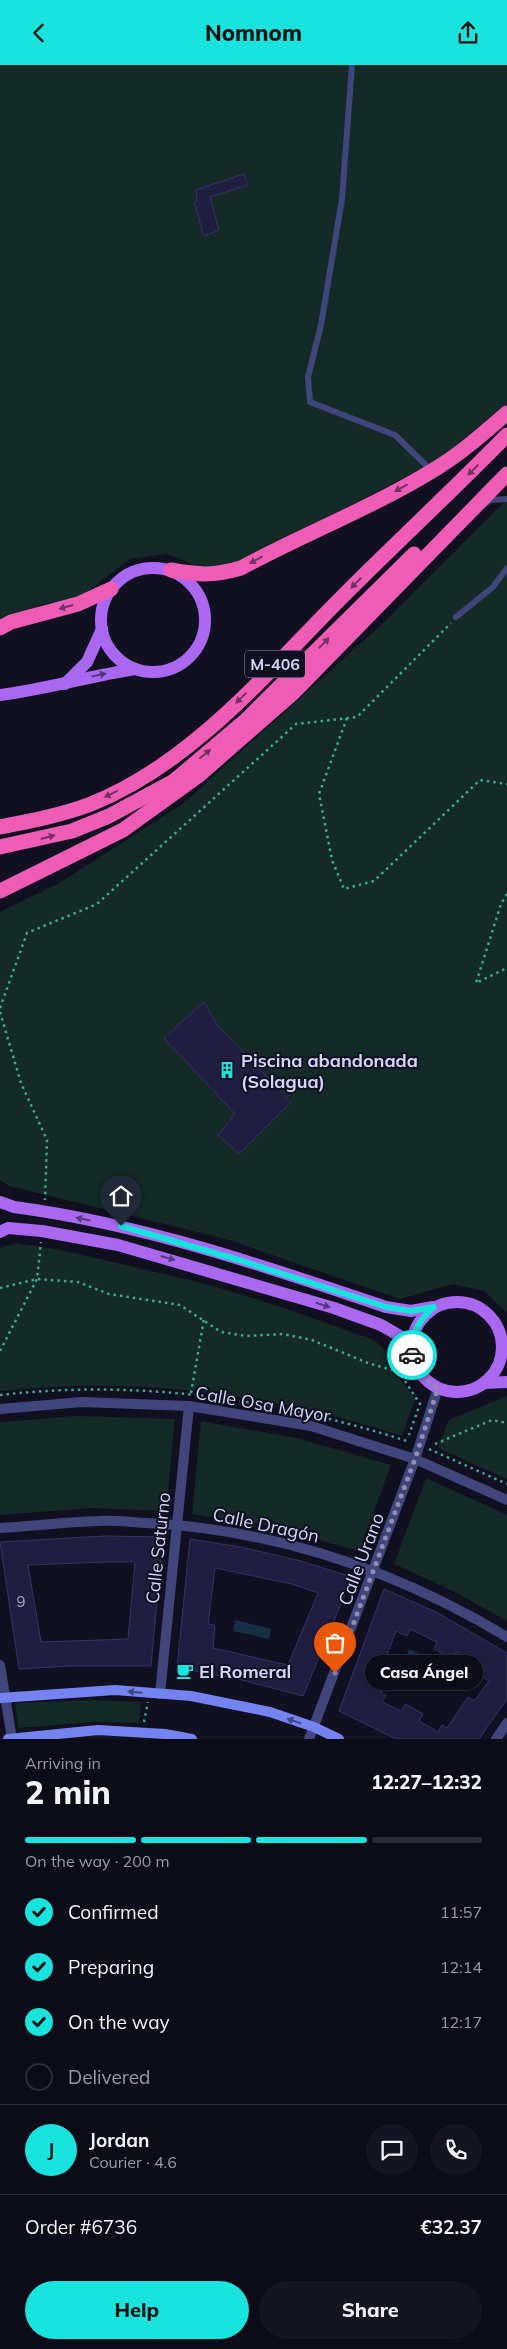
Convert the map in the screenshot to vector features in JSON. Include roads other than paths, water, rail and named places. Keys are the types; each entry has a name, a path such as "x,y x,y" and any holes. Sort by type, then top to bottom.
{"highway":[{"path":"171,570 203,576 241,568 380,500 432,471 472,443 507,413"},
{"name":"M-406","path":"0,827 43,819 91,803 131,784 179,754 241,698 507,435"},
{"name":"M-406","path":"0,847 72,831 108,817 174,781 245,721 507,463"},
{"path":"0,891 123,830 198,776 293,693 507,474"},
{"path":"0,628 11,622 78,604 111,589"}],"main road":[{"path":"63,685 87,662 102,629 104,601 111,589 123,577 138,569 155,567 171,570 186,578 197,590 204,605 206,621 203,637 195,652 175,667 152,672 136,669 120,660 108,646 102,629"},
{"path":"0,695 63,685 95,675 136,669"},
{"path":"0,1202 14,1207 44,1211 130,1229 239,1260 386,1307 411,1311 434,1307 446,1302 461,1301 474,1304 486,1311 496,1322 504,1339 500,1361 494,1373 485,1383"},
{"path":"0,1231 8,1229 42,1231 118,1245 235,1277 381,1325 412,1343"},
{"path":"434,1307 422,1317 415,1329 412,1343 412,1357 426,1381 438,1388 462,1392 485,1383 507,1382"},
{"path":"2,1697 115,1690 191,1696 270,1712 314,1727 339,1739"},
{"path":"11,1739 98,1730 192,1739"}],"street":[{"name":"Calle Urano","path":"309,1739 415,1459 438,1388"},
{"name":"Calle Osa Mayor","path":"0,1409 82,1402 189,1406 310,1426 415,1459 507,1500"},
{"name":"Calle Saturno","path":"155,1693 177,1525 189,1406"},
{"name":"Calle Dragón","path":"0,1528 99,1521 177,1525 283,1542 374,1570 475,1618 507,1637"},
{"path":"0,1665 2,1697 11,1739"},
{"path":"496,1739 507,1723"}],"lane":[{"path":"352,65 342,199 321,325 308,377 310,402 396,435 432,471"},
{"path":"467,515 492,500 507,499"},
{"path":"456,617 492,587 507,568"}],"water":[{"path":"235,1620 271,1629 269,1639 233,1631"},
{"path":"409,1649 420,1654 402,1688 395,1685"}],"place":[{"name":"Piscina abandonada (Solagua)","path":"227,1070"},
{"name":"El Romeral","path":"185,1671"},
{"name":"Casa Ángel","path":"335,1673"}]}
